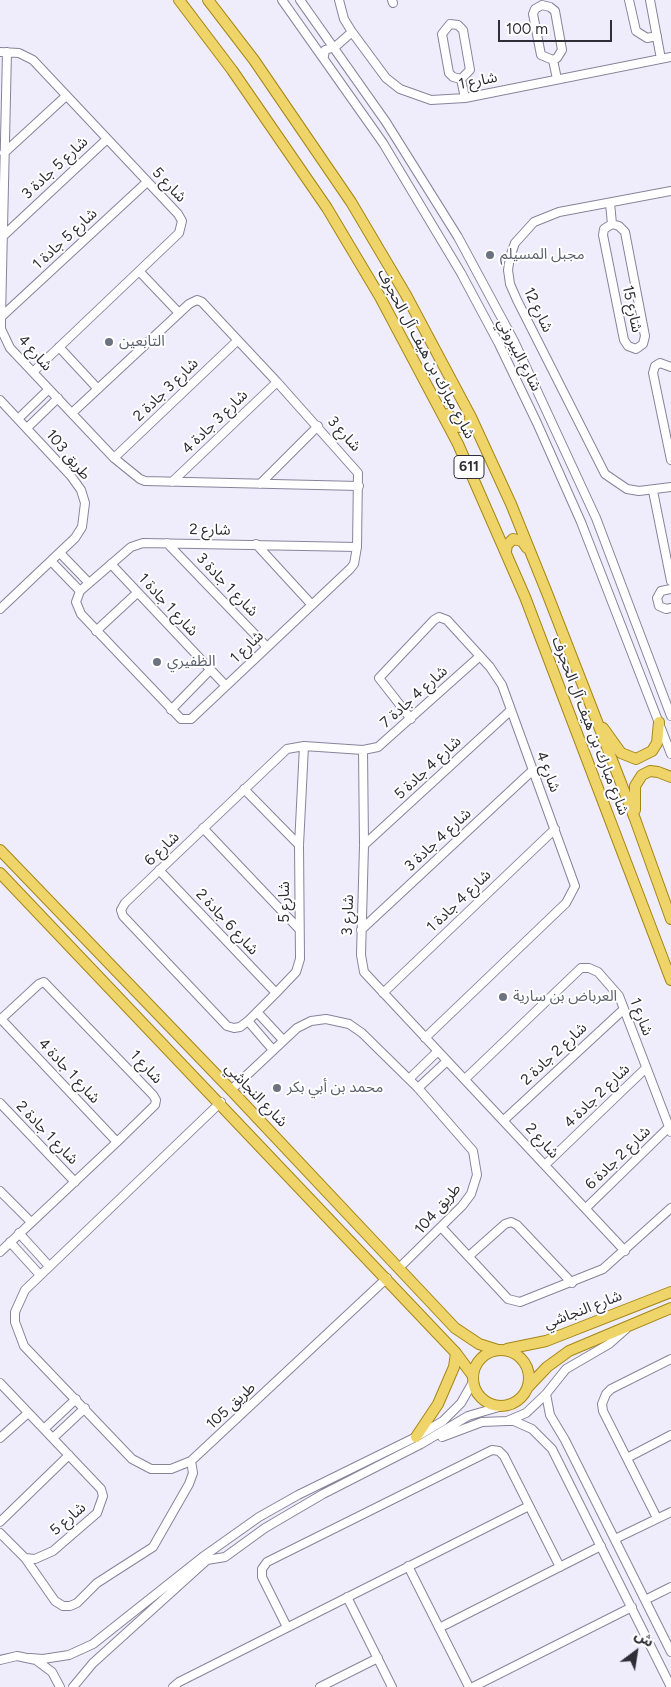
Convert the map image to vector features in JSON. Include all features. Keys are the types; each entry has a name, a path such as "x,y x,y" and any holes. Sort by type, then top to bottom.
{"main road":[{"name":"شارع مبارك بن هيف آل الحجرف","path":"179,0 244,86 327,208 380,297 421,371 458,444 506,551 671,980"},
{"name":"شارع مبارك بن هيف آل الحجرف","path":"208,0 254,60 351,202 406,295 471,417 512,504 635,819 671,919"},
{"path":"421,371 457,426 466,426 471,417"},
{"path":"506,551 507,545 513,539 522,541 529,551"},
{"path":"594,717 621,753 636,759 652,751 657,743 659,722"},
{"path":"635,819 634,794 637,780 650,771 671,777"},
{"name":"شارع النجاشي","path":"0,850 231,1090 454,1328 479,1344 501,1350 546,1341 671,1292"},
{"name":"شارع النجاشي","path":"0,873 330,1218 456,1353 473,1379"},
{"path":"314,1201 322,1199 326,1191"},
{"path":"330,1218 333,1210 341,1207"},
{"name":"شارع النجاشي","path":"528,1387 547,1367 569,1351 671,1308"},
{"path":"501,1350 516,1354 525,1363 530,1375 528,1387 517,1402 499,1407 482,1399 473,1379 481,1359 501,1350"},
{"path":"419,1440 438,1404 454,1367 456,1353"}],"street":[{"name":"شارع البيروني","path":"282,0 324,56 383,143 469,289 537,423 597,564 671,754"},
{"name":"شارع البيروني","path":"300,0 335,47 386,122 473,263 514,341 596,518 671,716"},
{"name":"شارع 1","path":"339,0 344,19 386,78 400,89 431,100 465,98 671,57"},
{"path":"629,0 636,31 643,37 657,36"},
{"path":"650,0 661,59"},
{"path":"542,5 550,7 555,11 562,50 557,58 553,60 541,55 532,14 535,9 542,5"},
{"path":"450,24 458,25 463,30 470,70 461,79 453,77 449,73 442,34 450,24"},
{"path":"324,56 328,48 335,47 352,32"},
{"path":"315,44 322,43 327,36"},
{"name":"شارع 5","path":"3,52 19,53 33,60 106,140 178,214 182,227 179,233 33,372"},
{"name":"شارع 4","path":"3,52 4,153 1,329 5,340 58,398"},
{"path":"553,60 557,79"},
{"path":"461,79 465,98"},
{"path":"4,153 66,96"},
{"name":"شارع 5 جادة 3","path":"2,238 106,140"},
{"name":"شارع 5 جادة 1","path":"1,317 147,182"},
{"name":"شارع 12","path":"671,191 559,212 534,222 523,231 510,257 510,284 605,474 627,489 639,492 671,487"},
{"name":"شارع 15","path":"610,203 612,224"},
{"name":"شارع 15","path":"612,224 619,226 625,232 646,336 643,344 636,349 628,346 624,340 603,235 604,229 612,224"},
{"path":"139,271 179,313"},
{"name":"شارع 3","path":"72,412 179,313 194,301 202,302 355,467 359,486"},
{"name":"شارع 3 جادة 2","path":"114,458 237,341"},
{"path":"59,347 98,389"},
{"path":"671,366 660,363 655,366 653,373 671,460"},
{"name":"شارع 3 جادة 4","path":"172,482 277,382"},
{"path":"18,419 49,389"},
{"path":"58,398 114,458 140,479 172,482 359,486"},
{"name":"طريق 103","path":"27,428 58,398"},
{"name":"طريق 103","path":"0,400 71,476 81,490 85,502 82,527 60,553 0,609"},
{"path":"260,484 318,426"},
{"name":"شارع 1","path":"80,591 76,602 77,608 96,631 180,719 191,719 354,564 357,546 359,486"},
{"path":"653,491 671,581"},
{"name":"شارع 2","path":"80,591 136,545 168,543 357,546"},
{"name":"شارع 1 جادة 3","path":"168,543 267,647"},
{"path":"256,544 312,604"},
{"path":"60,553 89,583"},
{"path":"597,564 604,568 611,560"},
{"path":"51,562 80,591"},
{"name":"شارع 1 جادة 1","path":"111,564 226,686"},
{"path":"605,584 610,578 619,580"},
{"path":"671,589 661,591 657,598 659,606 666,609 671,608"},
{"path":"96,631 137,593"},
{"name":"شارع 4","path":"411,719 378,678 434,620 440,617 447,620 499,680 574,879 573,893 566,903 425,1038"},
{"name":"شارع 4 جادة 7","path":"363,750 378,748 480,656"},
{"path":"171,710 210,670"},
{"name":"شارع 4 جادة 5","path":"364,845 510,711"},
{"name":"شارع 5","path":"234,1028 240,1027 248,1021 276,993 296,972 300,959 299,845 304,746"},
{"name":"شارع 6","path":"234,1028 227,1026 123,916 121,910 124,904 159,870 287,749 304,746 363,750"},
{"name":"شارع 3","path":"363,750 364,845 361,955 364,972 438,1051"},
{"name":"شارع 4 جادة 3","path":"361,930 533,770"},
{"path":"244,789 299,845"},
{"path":"203,828 299,929"},
{"name":"شارع 4 جادة 1","path":"383,993 555,830"},
{"name":"شارع 6 جادة 2","path":"159,870 276,993"},
{"name":"شارع 1","path":"465,1079 581,968 590,968 598,972 612,986 624,1009 670,1130"},
{"name":"شارع 1","path":"1,1019 39,984 44,982 156,1100 155,1105 31,1222"},
{"name":"شارع 2 جادة 2","path":"504,1120 624,1009"},
{"path":"257,1012 283,1040"},
{"name":"شارع 1 جادة 4","path":"1,1019 117,1142"},
{"name":"طريق 104","path":"231,1090 297,1028 311,1021 339,1020 362,1033 418,1088 466,1142 477,1163 477,1175 471,1194 442,1228 399,1268"},
{"path":"248,1021 273,1050"},
{"path":"409,1079 438,1051"},
{"name":"شارع 2","path":"438,1051 625,1251"},
{"path":"418,1088 447,1060"},
{"name":"شارع 2 جادة 4","path":"545,1165 646,1068"},
{"name":"طريق 105","path":"221,1102 25,1290 15,1312 17,1333 24,1346 76,1398 132,1459 151,1469 171,1469 191,1461 386,1278"},
{"name":"شارع 1 جادة 2","path":"0,1103 75,1182"},
{"name":"شارع 2 جادة 6","path":"586,1208 670,1130"},
{"path":"0,1191 31,1222 0,1252"},
{"path":"0,1204 7,1198"},
{"path":"442,1228 508,1299 520,1302 603,1269 671,1208"},
{"path":"469,1256 505,1224 511,1222 517,1225 572,1282"},
{"path":"19,1233 49,1266"},
{"path":"10,1242 40,1275"},
{"path":"507,1421 526,1413 546,1394 566,1368 609,1344 631,1324"},
{"path":"657,1518 603,1411 604,1397 611,1389 671,1359"},
{"path":"73,1687 93,1663 207,1560 225,1556 265,1528 419,1440 453,1412 468,1393 473,1379"},
{"path":"0,1383 28,1413 0,1438"},
{"path":"546,1394 550,1416 566,1440 671,1652"},
{"path":"44,1429 76,1398"},
{"path":"1,1658 17,1656 56,1658 82,1650 204,1556 259,1517 333,1476 419,1440 475,1413 499,1407"},
{"path":"53,1438 84,1408"},
{"name":"شارع 5","path":"25,1558 35,1559 53,1550 97,1513 103,1496 102,1489 28,1413"},
{"path":"419,1440 482,1422 514,1421 532,1429 552,1449 671,1687"},
{"path":"626,1458 671,1435"},
{"path":"287,1627 262,1577 262,1569 271,1560 492,1450 499,1451 504,1456 560,1567"},
{"path":"0,1522 69,1455"},
{"path":"0,1533 25,1558 55,1601 63,1606 70,1606 77,1603 97,1583 153,1547 189,1484 193,1473 191,1461"},
{"path":"173,1687 179,1682 287,1627 529,1506"},
{"path":"615,1539 671,1512"},
{"path":"439,1628 601,1546"},
{"path":"408,1566 468,1687"},
{"path":"645,1600 671,1587"},
{"path":"347,1597 392,1687"},
{"path":"474,1687 632,1607"},
{"path":"30,1658 48,1667 60,1687"},
{"path":"320,1687 378,1658"}],"place":[{"name":"مجبل المسيلم","path":"490,255"},
{"name":"التابعين","path":"109,342"},
{"name":"الظفيري","path":"157,662"},
{"name":"العرباض بن سارية","path":"503,997"},
{"name":"محمد بن أبي بكر","path":"277,1088"}]}
